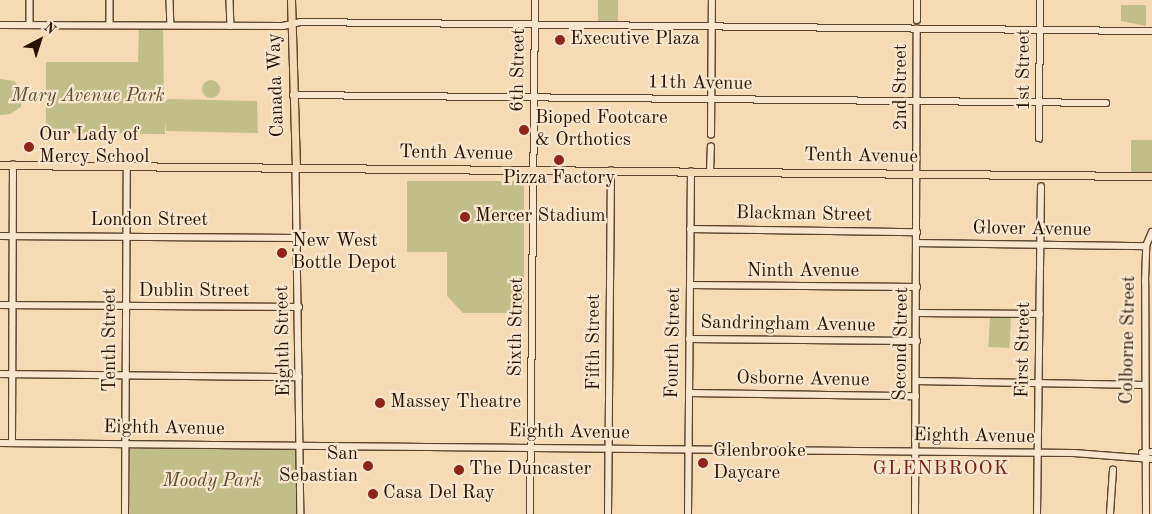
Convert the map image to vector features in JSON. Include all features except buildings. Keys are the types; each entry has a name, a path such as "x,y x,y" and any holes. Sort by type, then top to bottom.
{"main road":[{"name":"Canada Way","path":"291,0 296,168"},
{"name":"Tenth Avenue","path":"0,165 1150,177"}],"street":[{"path":"30,0 30,24"},
{"path":"110,0 110,25"},
{"path":"170,0 171,25"},
{"path":"230,0 231,26"},
{"name":"6th Street","path":"533,171 535,0"},
{"path":"711,135 712,0"},
{"name":"2nd Street","path":"917,0 917,20"},
{"name":"1st Street","path":"1039,139 1040,0"},
{"path":"0,26 30,24 231,26 292,24 535,25 1152,31"},
{"name":"2nd Street","path":"917,29 917,174"},
{"name":"11th Avenue","path":"293,95 1106,103"},
{"path":"710,172 711,146"},
{"path":"12,443 14,165"},
{"name":"Tenth Street","path":"125,514 127,166"},
{"name":"Eighth Street","path":"296,168 301,514"},
{"name":"Sixth Street","path":"530,514 533,171"},
{"name":"Fifth Street","path":"608,514 611,171"},
{"name":"Fourth Street","path":"688,514 691,172"},
{"name":"Second Street","path":"915,514 917,174"},
{"name":"First Street","path":"1037,514 1041,187"},
{"name":"Blackman Street","path":"690,229 917,232"},
{"name":"Colborne Street","path":"1146,514 1141,455 1145,385 1145,340 1149,295 1146,246 1152,232"},
{"name":"London Street","path":"0,236 298,238"},
{"name":"Glover Avenue","path":"917,243 1146,246"},
{"name":"Ninth Avenue","path":"690,285 917,288"},
{"name":"Dublin Street","path":"0,305 299,307"},
{"path":"917,313 1040,314"},
{"name":"Sandringham Avenue","path":"689,339 916,341"},
{"path":"1145,340 1152,340"},
{"path":"0,374 299,377"},
{"path":"916,381 1145,385"},
{"name":"Osborne Avenue","path":"689,393 916,396"},
{"name":"Eighth Avenue","path":"0,443 1038,452 1141,455 1152,452"},
{"name":"Eighth Avenue","path":"1141,455 1152,459"},
{"path":"1110,514 1113,470"}],"green space":[{"path":"598,0 618,0 618,22 598,22"},
{"path":"1121,5 1146,5 1146,26 1121,21"},
{"name":"Mary Avenue Park","path":"139,28 163,29 164,103 168,99 257,101 258,133 166,131 165,121 165,134 46,133 46,62 138,62"},
{"path":"0,79 14,81 23,91 21,107 10,114 0,115"},
{"path":"211,80 217,83 220,89 217,95 211,98 205,95 202,89 205,83"},
{"path":"1131,140 1152,140 1152,172 1131,172"},
{"name":"Mercer Stadium","path":"407,181 524,181 524,313 463,313 447,296 447,252 407,252"},
{"path":"990,317 1011,318 1009,348 988,347"},
{"name":"Moody Park","path":"128,449 296,449 296,514 128,514"}],"place":[{"name":"Executive Plaza","path":"560,40"},
{"name":"Bioped Footcare & Orthotics","path":"524,130"},
{"name":"Our Lady of Mercy School","path":"29,147"},
{"name":"Pizza Factory","path":"559,160"},
{"name":"Mercer Stadium","path":"465,217"},
{"name":"New West Bottle Depot","path":"282,253"},
{"name":"Massey Theatre","path":"380,403"},
{"name":"Glenbrooke Daycare","path":"703,463"},
{"name":"San Sebastian","path":"368,466"},
{"name":"The Duncaster","path":"459,470"},
{"name":"Casa Del Ray","path":"373,494"}],"district":[{"name":"GLENBROOK","path":"941,469"}]}
